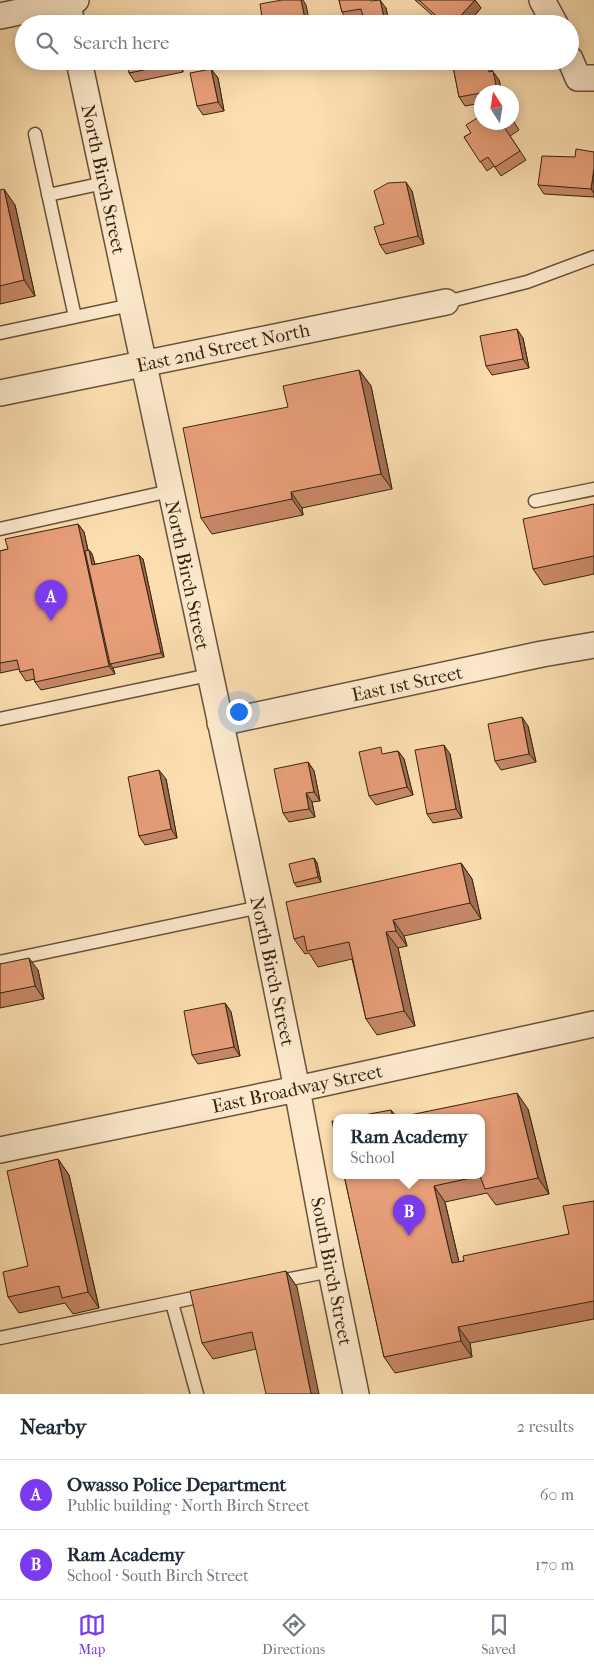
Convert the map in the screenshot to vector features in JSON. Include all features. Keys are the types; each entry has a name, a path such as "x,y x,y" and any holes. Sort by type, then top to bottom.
{"street":[{"path":"542,0 550,15"},
{"path":"0,16 70,6"},
{"name":"North Birch Street","path":"81,70 298,1089"},
{"path":"575,70 578,78 594,78"},
{"name":"East 2nd Street North","path":"0,393 446,302"},
{"name":"East 1st Street","path":"220,723 542,654 594,645"},
{"name":"East Broadway Street","path":"0,1150 298,1089 594,1024"},
{"name":"South Birch Street","path":"298,1089 331,1271 356,1394"}],"lane":[{"path":"35,134 75,318"},
{"path":"48,195 104,183"},
{"path":"446,302 527,282 594,257"},
{"path":"0,334 131,305"},
{"path":"535,501 594,489"},
{"path":"0,529 170,491"},
{"path":"0,720 210,675"},
{"path":"0,962 260,907"},
{"path":"264,1284 331,1271"},
{"path":"0,1338 218,1294"},
{"path":"172,1302 197,1394"}],"building":[{"path":"282,0 301,0 304,15 262,15 260,4"},
{"path":"339,0 380,0 384,15 362,15 361,9 342,12"},
{"path":"419,0 475,0 461,15 435,15"},
{"path":"128,70 143,70 129,73"},
{"path":"211,70 218,102 197,106 190,73"},
{"path":"454,70 493,71 496,85 474,85 474,94 459,97"},
{"path":"474,120 474,130 506,130 520,151 495,167 488,157 480,162 464,137 471,133 466,125"},
{"path":"576,149 594,152 591,189 538,185 542,156 575,157"},
{"path":"406,182 418,236 380,245 374,227 384,224 374,191 388,183"},
{"path":"4,189 24,280 0,286 0,190"},
{"path":"517,329 523,359 486,366 480,336"},
{"path":"359,370 381,474 291,492 292,499 201,518 183,428 288,407 283,386"},
{"path":"594,504 594,556 533,569 523,519"},
{"path":"78,524 109,666 35,682 33,669 20,672 17,660 0,663 0,551 8,549 5,539"},
{"path":"89,550 92,565 139,555 161,653 110,664 85,551"},
{"path":"522,717 529,754 495,761 488,724"},
{"path":"444,745 456,809 427,814 415,750"},
{"path":"381,747 382,754 398,751 407,787 369,796 359,752"},
{"path":"308,762 314,792 306,793 309,809 283,813 274,769"},
{"path":"159,770 171,829 139,836 128,777"},
{"path":"314,858 318,877 294,883 289,864"},
{"path":"461,863 470,903 393,920 396,931 386,932 404,1011 366,1019 349,942 307,951 304,936 294,939 286,902"},
{"path":"29,958 35,986 0,993 0,964"},
{"path":"225,1003 234,1047 192,1055 184,1011"},
{"path":"517,1093 538,1178 485,1189 481,1179 485,1179 485,1114 415,1114"},
{"path":"391,1110 392,1114 369,1114"},
{"path":"58,1159 88,1292 62,1298 59,1286 8,1297 3,1272 28,1266 7,1171"},
{"path":"345,1179 466,1179 434,1186 452,1263 464,1261 463,1256 569,1234 563,1206 594,1201 594,1301 458,1327 461,1341 384,1357"},
{"path":"286,1271 311,1394 266,1394 252,1332 202,1343 190,1291"}],"place":[{"name":"Owasso Police Department","path":"51,621"},
{"name":"Ram Academy","path":"409,1236"}]}
